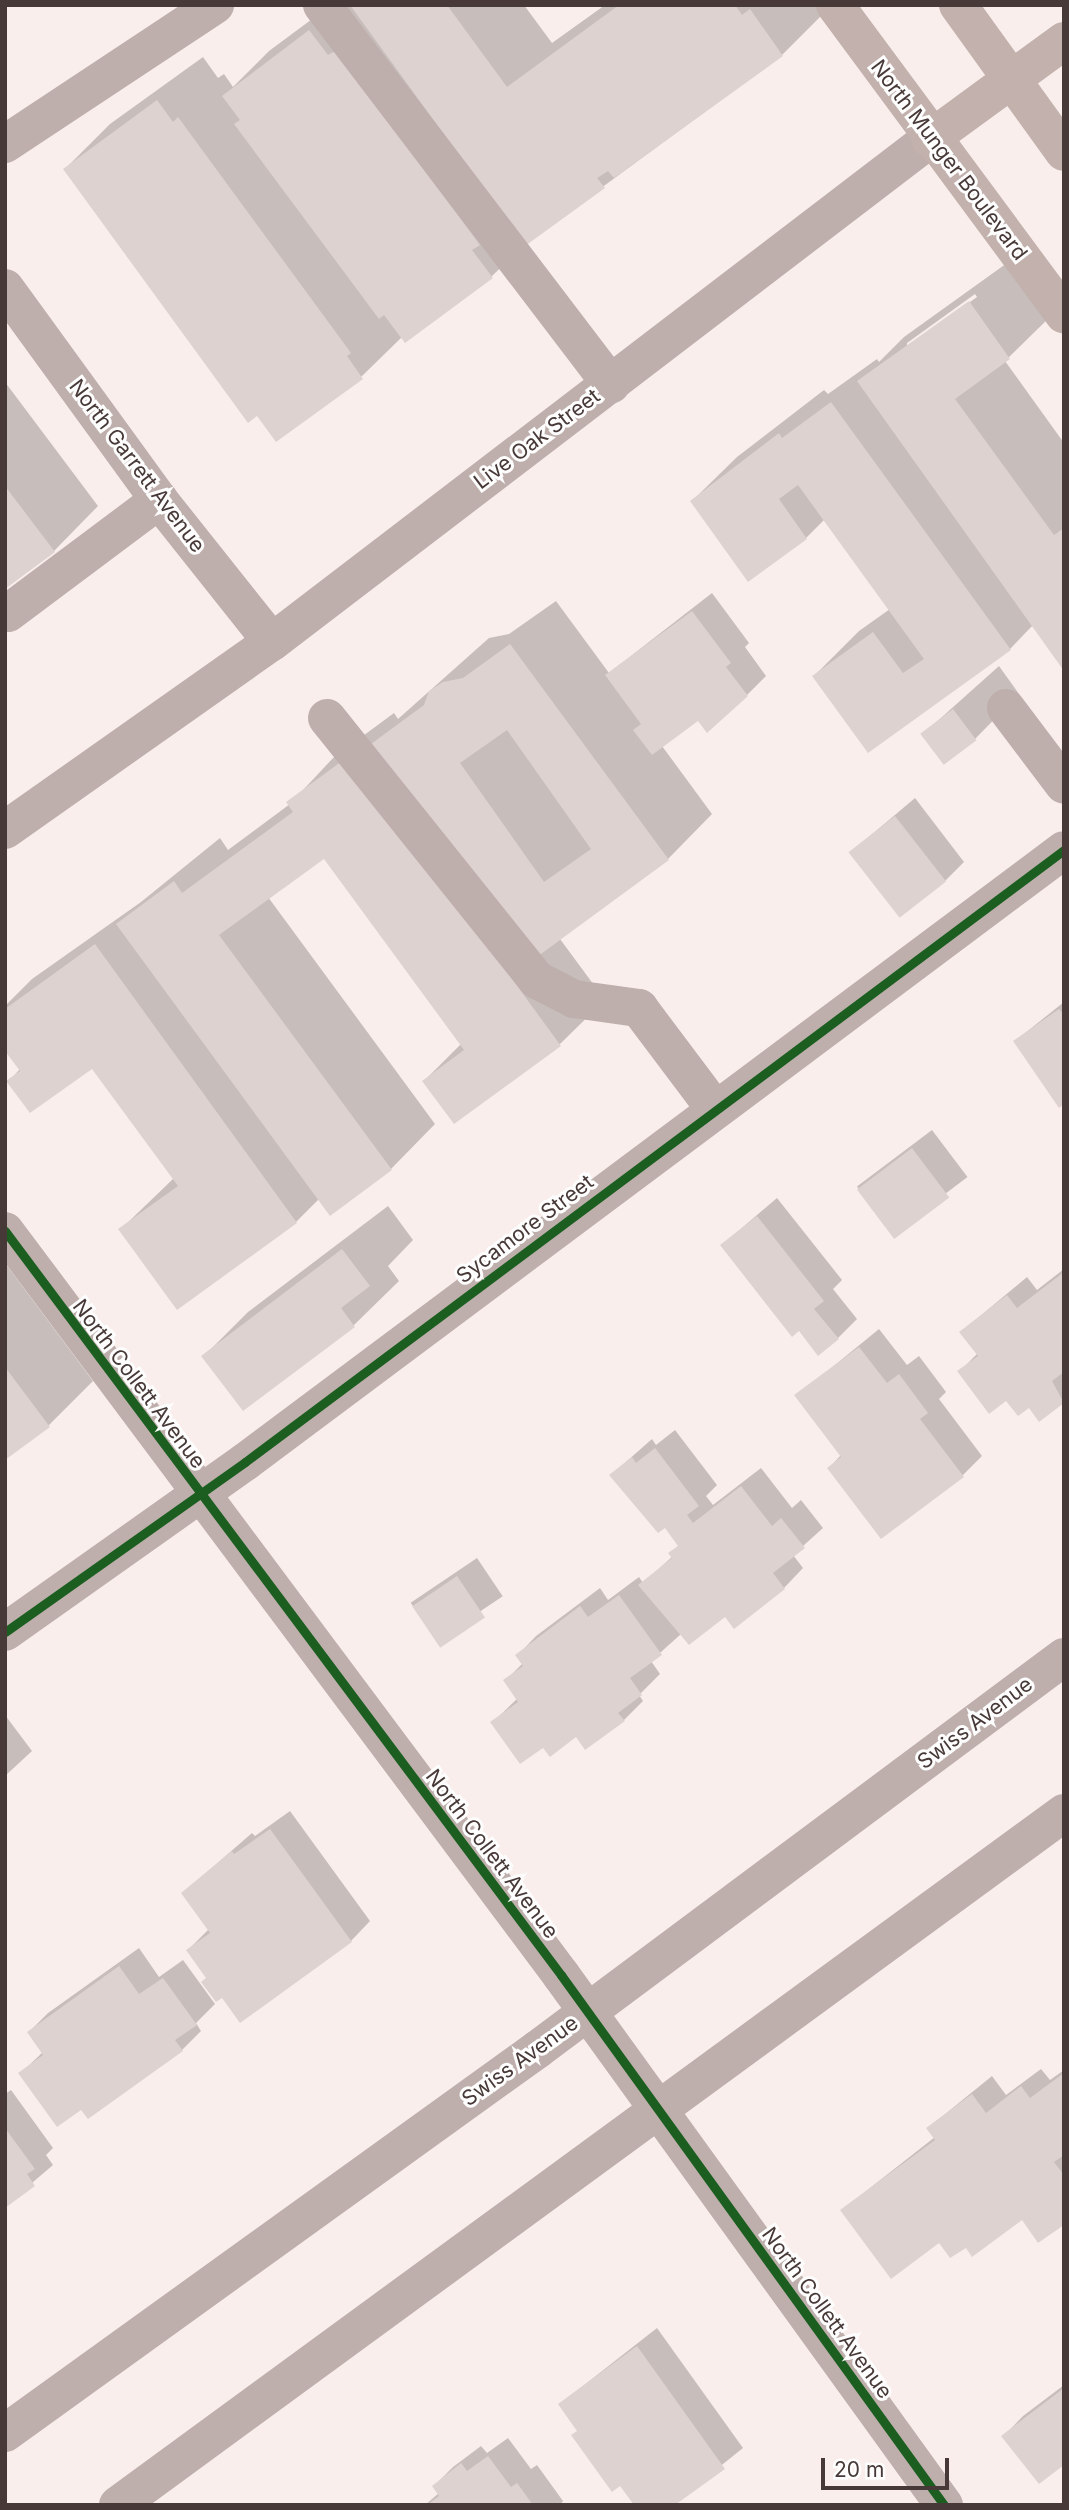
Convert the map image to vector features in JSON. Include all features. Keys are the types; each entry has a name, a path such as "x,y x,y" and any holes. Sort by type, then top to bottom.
{"main road":[{"name":"North Munger Boulevard","path":"835,5 930,139 1064,314"},
{"path":"958,5 1064,152"},
{"name":"Live Oak Street","path":"930,139 1011,77 1064,41"}],"street":[{"path":"5,144 215,5"},
{"path":"323,5 611,383"},
{"name":"Live Oak Street","path":"5,830 272,642 930,139"},
{"name":"North Garrett Avenue","path":"5,288 159,500 272,642"},
{"path":"8,613 159,500"},
{"path":"1006,708 1064,785"},
{"path":"327,718 537,980 575,999 639,1008 714,1108"},
{"name":"Sycamore Street","path":"5,1632 200,1495 714,1108 1064,850"},
{"name":"North Collett Avenue","path":"5,1231 588,2012 944,2505"},
{"name":"Swiss Avenue","path":"5,2433 588,2012 1064,1657"},
{"path":"118,2505 1064,1813"}],"building":[{"path":"350,5 447,5 507,87 619,5 735,5 742,15 750,9 783,56 614,178 608,171 597,178 605,188 525,246"},
{"path":"309,30 328,55 335,51 480,245 472,250 493,278 405,343 384,315 379,319 234,124 240,120 222,96"},
{"path":"157,100 173,122 178,117 351,353 347,356 363,379 276,442 257,416 248,423 63,169"},
{"path":"969,301 1010,359 955,399 1054,535 1064,528 1064,671 857,381"},
{"path":"831,402 1011,650 868,753 812,676 873,632 903,673 924,659 798,485 779,499 807,539 748,582 690,501 779,433 782,438"},
{"path":"5,486 55,552 5,589"},
{"path":"692,611 731,663 726,667 748,696 707,733 698,721 652,755 633,730 641,724 605,675"},
{"path":"510,644 669,860 530,962 371,744 424,705 429,691 443,682 463,678","holes":["507,730 591,849 544,882 460,763"]},
{"path":"953,709 976,740 944,765 920,734"},
{"path":"349,756 561,1046 454,1124 422,1081 464,1050 324,859 219,935 392,1170 330,1216 116,924 174,881 182,893 293,812 286,802"},
{"path":"895,816 946,881 900,918 849,852"},
{"path":"95,944 297,1223 177,1310 118,1229 178,1186 92,1069 30,1113 6,1081 20,1071 5,1051 5,1009"},
{"path":"1059,1009 1064,1015 1064,1104 1059,1108 1013,1041"},
{"path":"912,1148 949,1198 894,1239 857,1190"},
{"path":"757,1216 824,1301 814,1309 839,1339 818,1356 799,1331 792,1337 720,1245"},
{"path":"342,1249 370,1286 341,1308 355,1327 243,1411 201,1356"},
{"path":"1064,1272 1064,1372 1052,1381 1064,1403 1039,1422 1029,1408 1018,1416 1006,1401 989,1414 957,1371 978,1356 959,1332 1007,1295 1017,1308"},
{"path":"859,1347 887,1383 899,1374 928,1413 920,1419 964,1477 881,1539 827,1468 841,1457 794,1395"},
{"path":"5,1367 50,1427 5,1460"},
{"path":"655,1448 699,1506 687,1515 693,1523 741,1486 772,1526 781,1518 805,1548 773,1573 785,1589 734,1629 725,1617 689,1645 638,1585 672,1558 668,1553 678,1546 665,1528 658,1533 609,1475 632,1457 636,1463"},
{"path":"457,1576 485,1617 440,1648 412,1606"},
{"path":"619,1595 662,1655 630,1678 642,1695 618,1713 625,1721 585,1750 576,1737 550,1757 543,1748 520,1764 490,1722 518,1702 503,1680 523,1666 515,1655 580,1606 588,1617"},
{"path":"270,1829 352,1942 240,2023 222,1998 216,2002 201,1982 206,1978 186,1950 210,1933 181,1893 232,1851 234,1854"},
{"path":"119,1966 139,1994 163,1978 197,2025 175,2040 183,2051 88,2119 81,2110 57,2127 18,2073 43,2055 27,2032"},
{"path":"1064,2073 1064,2155 1054,2162 1064,2175 1064,2225 1038,2243 1022,2220 972,2257 966,2248 950,2258 939,2243 891,2279 840,2210 935,2140 926,2128 972,2094 986,2113 1021,2086 1030,2098"},
{"path":"5,2128 35,2169 27,2174 35,2186 5,2208"},
{"path":"637,2346 725,2469 675,2505 634,2505 620,2486 612,2492 571,2435 577,2431 558,2404"},
{"path":"1064,2388 1064,2465 1039,2484 1001,2436"},
{"path":"488,2456 511,2487 517,2483 533,2505 427,2505 439,2496 432,2486 461,2463 467,2471"}],"cycle path":[{"path":"5,1632 245,1462 1064,850"},
{"path":"5,1231 561,1975 944,2505"}]}
